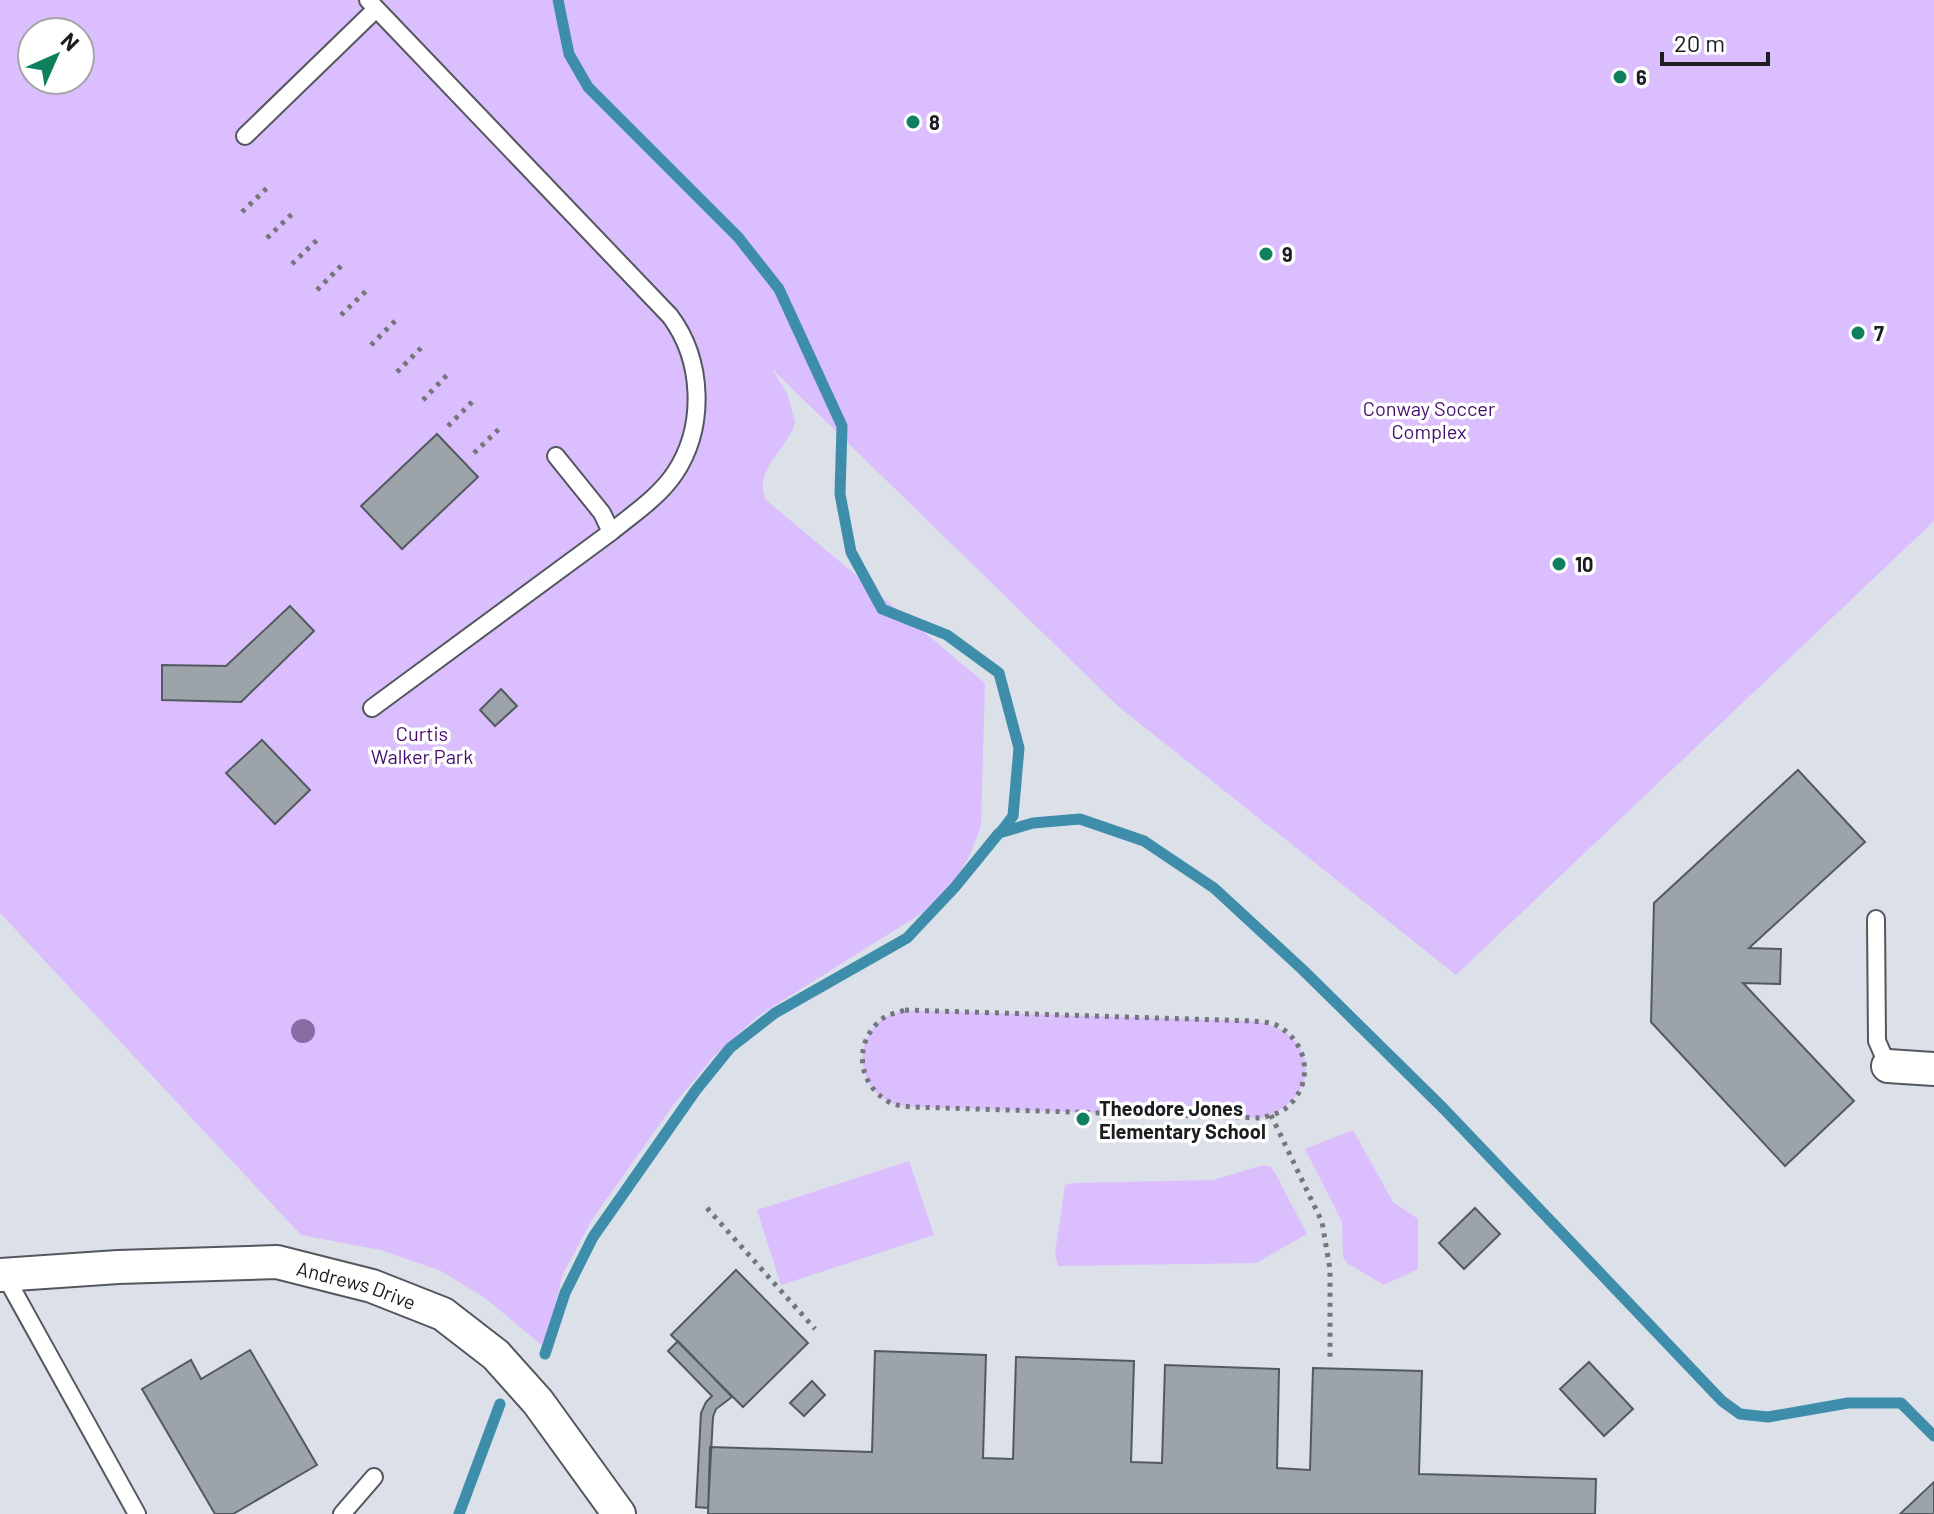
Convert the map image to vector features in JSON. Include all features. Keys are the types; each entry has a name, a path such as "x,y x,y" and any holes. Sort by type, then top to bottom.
{"street":[{"path":"1888,1066 1934,1069"},
{"name":"Andrews Drive","path":"2,1274 277,1262 372,1286 443,1314 496,1355 538,1402 619,1514"}],"lane":[{"path":"245,136 372,4 670,316 684,339 696,387 697,405 691,440 674,474 662,488 611,532 372,708"},
{"path":"556,456 602,513 611,532"},
{"path":"1876,919 1877,1041 1888,1066"},
{"path":"2,1274 137,1514"},
{"path":"342,1514 374,1477"}],"path":[{"path":"242,212 267,188"},
{"path":"267,238 292,214"},
{"path":"292,264 317,240"},
{"path":"317,290 342,265"},
{"path":"341,315 366,291"},
{"path":"371,345 395,321"},
{"path":"397,372 421,348"},
{"path":"423,400 447,375"},
{"path":"448,426 473,401"},
{"path":"474,453 499,429"},
{"path":"905,1010 1275,1024 1292,1035 1303,1054 1306,1075 1298,1096 1282,1111 1271,1115 1262,1118 892,1104 874,1091 863,1072 862,1051 870,1031 885,1017 905,1010"},
{"path":"1271,1115 1322,1222 1330,1269 1330,1358"},
{"path":"707,1208 815,1329"}],"green space":[{"path":"0,0 1934,0 1934,521 1456,975 1119,707 772,369 788,395 795,423 767,469 763,489 766,500 985,683 981,826 969,857 958,875 922,913 758,1016 714,1056 672,1107 591,1221 563,1274 544,1347 485,1298 441,1271 381,1250 301,1235 0,913"},
{"path":"905,1010 1253,1021 1275,1027 1291,1037 1301,1050 1306,1065 1304,1080 1296,1095 1282,1108 1262,1118 901,1106 889,1102 870,1085 865,1074 863,1051 866,1039 882,1019"},
{"path":"1353,1130 1393,1202 1418,1219 1418,1269 1384,1285 1347,1263 1343,1257 1342,1222 1305,1149"},
{"path":"909,1161 934,1235 781,1285 757,1210"},
{"path":"1263,1165 1271,1167 1307,1234 1256,1263 1058,1266 1055,1254 1065,1185 1213,1180"}],"building":[{"path":"437,434 478,477 402,549 361,506"},
{"path":"290,606 314,631 241,702 162,700 162,665 226,666"},
{"path":"501,689 517,706 495,726 480,710"},
{"path":"262,740 310,790 275,824 226,773"},
{"path":"1798,770 1865,842 1749,948 1781,949 1780,984 1743,983 1854,1101 1785,1166 1651,1022 1654,903"},
{"path":"1475,1208 1500,1234 1464,1269 1439,1243"},
{"path":"736,1270 808,1343 743,1407 671,1335"},
{"path":"678,1341 732,1397 716,1409 713,1417 708,1508 696,1507 701,1413 712,1396 668,1351"},
{"path":"250,1350 317,1465 233,1514 215,1514 142,1389 191,1360 201,1379"},
{"path":"875,1351 986,1355 983,1458 1013,1459 1016,1357 1134,1361 1131,1462 1162,1463 1165,1365 1279,1369 1277,1468 1310,1470 1313,1368 1422,1371 1419,1474 1596,1479 1595,1514 708,1514 710,1447 872,1452"},
{"path":"1589,1362 1633,1409 1604,1436 1560,1389"},
{"path":"812,1381 825,1395 804,1416 790,1403"},
{"path":"1934,1482 1934,1514 1900,1514"}],"waterway":[{"path":"558,0 569,54 588,87 738,237 779,289 842,426 840,494 851,552 882,609 947,635 999,673 1019,748 1013,816 1000,833"},
{"path":"545,1354 565,1293 593,1237 696,1090 730,1048 775,1013 907,938 955,887 999,833 1033,823 1080,819 1144,841 1214,888 1303,970 1444,1109 1722,1401 1740,1414 1768,1417 1848,1403 1901,1403 1934,1436"},
{"path":"459,1514 500,1404"}],"place":[{"name":"6","path":"1620,77"},
{"name":"8","path":"913,122"},
{"name":"9","path":"1266,254"},
{"name":"7","path":"1858,333"},
{"name":"10","path":"1559,564"},
{"name":"Theodore Jones Elementary School","path":"1083,1119"}],"park label":[{"name":"Conway Soccer Complex","path":"1429,420"},
{"name":"Curtis Walker Park","path":"422,744"}]}
